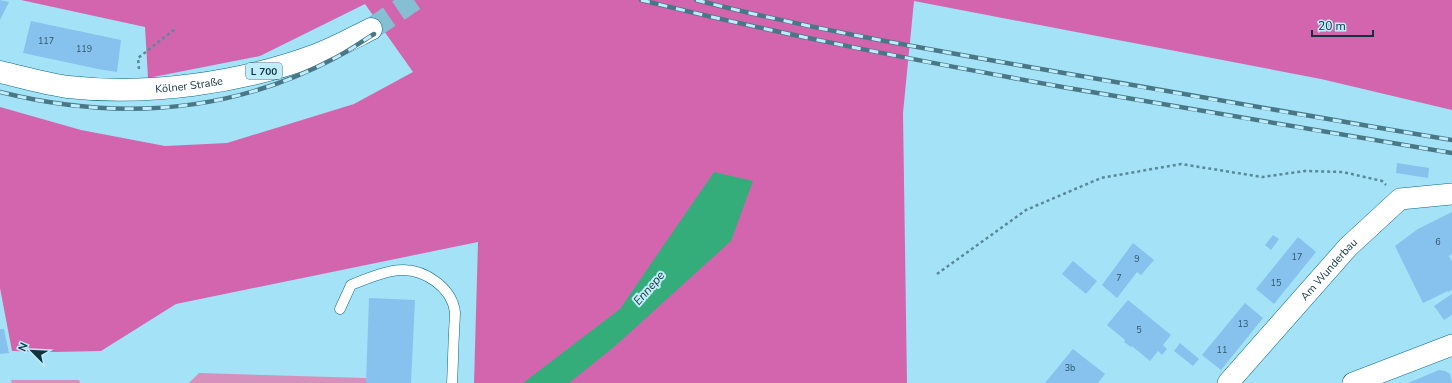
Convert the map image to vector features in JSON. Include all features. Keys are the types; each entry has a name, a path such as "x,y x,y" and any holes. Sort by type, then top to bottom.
{"main road":[{"name":"Kölner Straße","path":"0,72 36,81 97,89 141,90 209,83 266,70 316,55 371,29"}],"street":[{"path":"1400,199 1452,194"},
{"name":"Am Wunderbau","path":"1228,383 1348,247 1400,199"},
{"path":"1353,383 1452,344"}],"lane":[{"path":"340,309 351,285 365,279 401,270 428,276 446,292 455,312 452,383"}],"path":[{"path":"138,58 175,29"},
{"path":"937,274 1026,210 1101,178 1181,164 1262,177 1305,171 1343,172 1382,181 1400,199"}],"shaded area":[{"path":"21,0 1452,0 1452,110 1321,79 914,1 903,113 907,383 474,383 478,242 176,304 101,351 12,351 0,288 0,107 81,130 165,146 227,143 354,104 413,72 365,4 260,56 148,78 145,27"},
{"path":"199,373 366,378 366,383 189,383"},
{"path":"11,380 79,380 80,383 12,383"}],"water":[{"name":"Ennepe","path":"714,172 753,181 731,241 614,347 569,383 523,383 620,309"}],"building":[{"path":"0,0 9,2 0,20"},
{"path":"31,21 121,40 117,72 23,53"},
{"path":"1397,163 1429,168 1428,178 1396,173"},
{"path":"1452,212 1452,254 1449,256 1452,262 1452,290 1423,303 1395,246 1418,229"},
{"path":"1273,235 1279,239 1271,250 1265,245"},
{"path":"1298,237 1316,252 1274,304 1256,289"},
{"path":"1133,243 1154,260 1141,275 1137,272 1117,298 1102,285"},
{"path":"1073,261 1097,281 1086,294 1062,274"},
{"path":"1452,294 1452,315 1444,320 1434,306"},
{"path":"369,298 415,300 411,383 366,383"},
{"path":"1128,300 1171,335 1163,345 1167,349 1162,355 1158,351 1150,361 1132,346 1131,347 1124,342 1125,340 1107,325"},
{"path":"1245,303 1263,318 1221,370 1202,355"},
{"path":"0,329 4,329 9,353 0,354"},
{"path":"1180,343 1199,359 1193,366 1174,351"},
{"path":"1073,349 1105,374 1098,383 1045,383"},
{"path":"1439,370 1450,374 1452,383 1408,383"}],"tunnel":[{"path":"371,29 414,0"}],"railway":[{"path":"641,0 747,25 961,68 1068,88 1452,153"},
{"path":"696,0 776,19 897,43 1180,94 1452,140"},
{"path":"0,92 43,101 86,107 129,109 171,107 213,101 254,91 295,77 340,55 374,34"}]}
